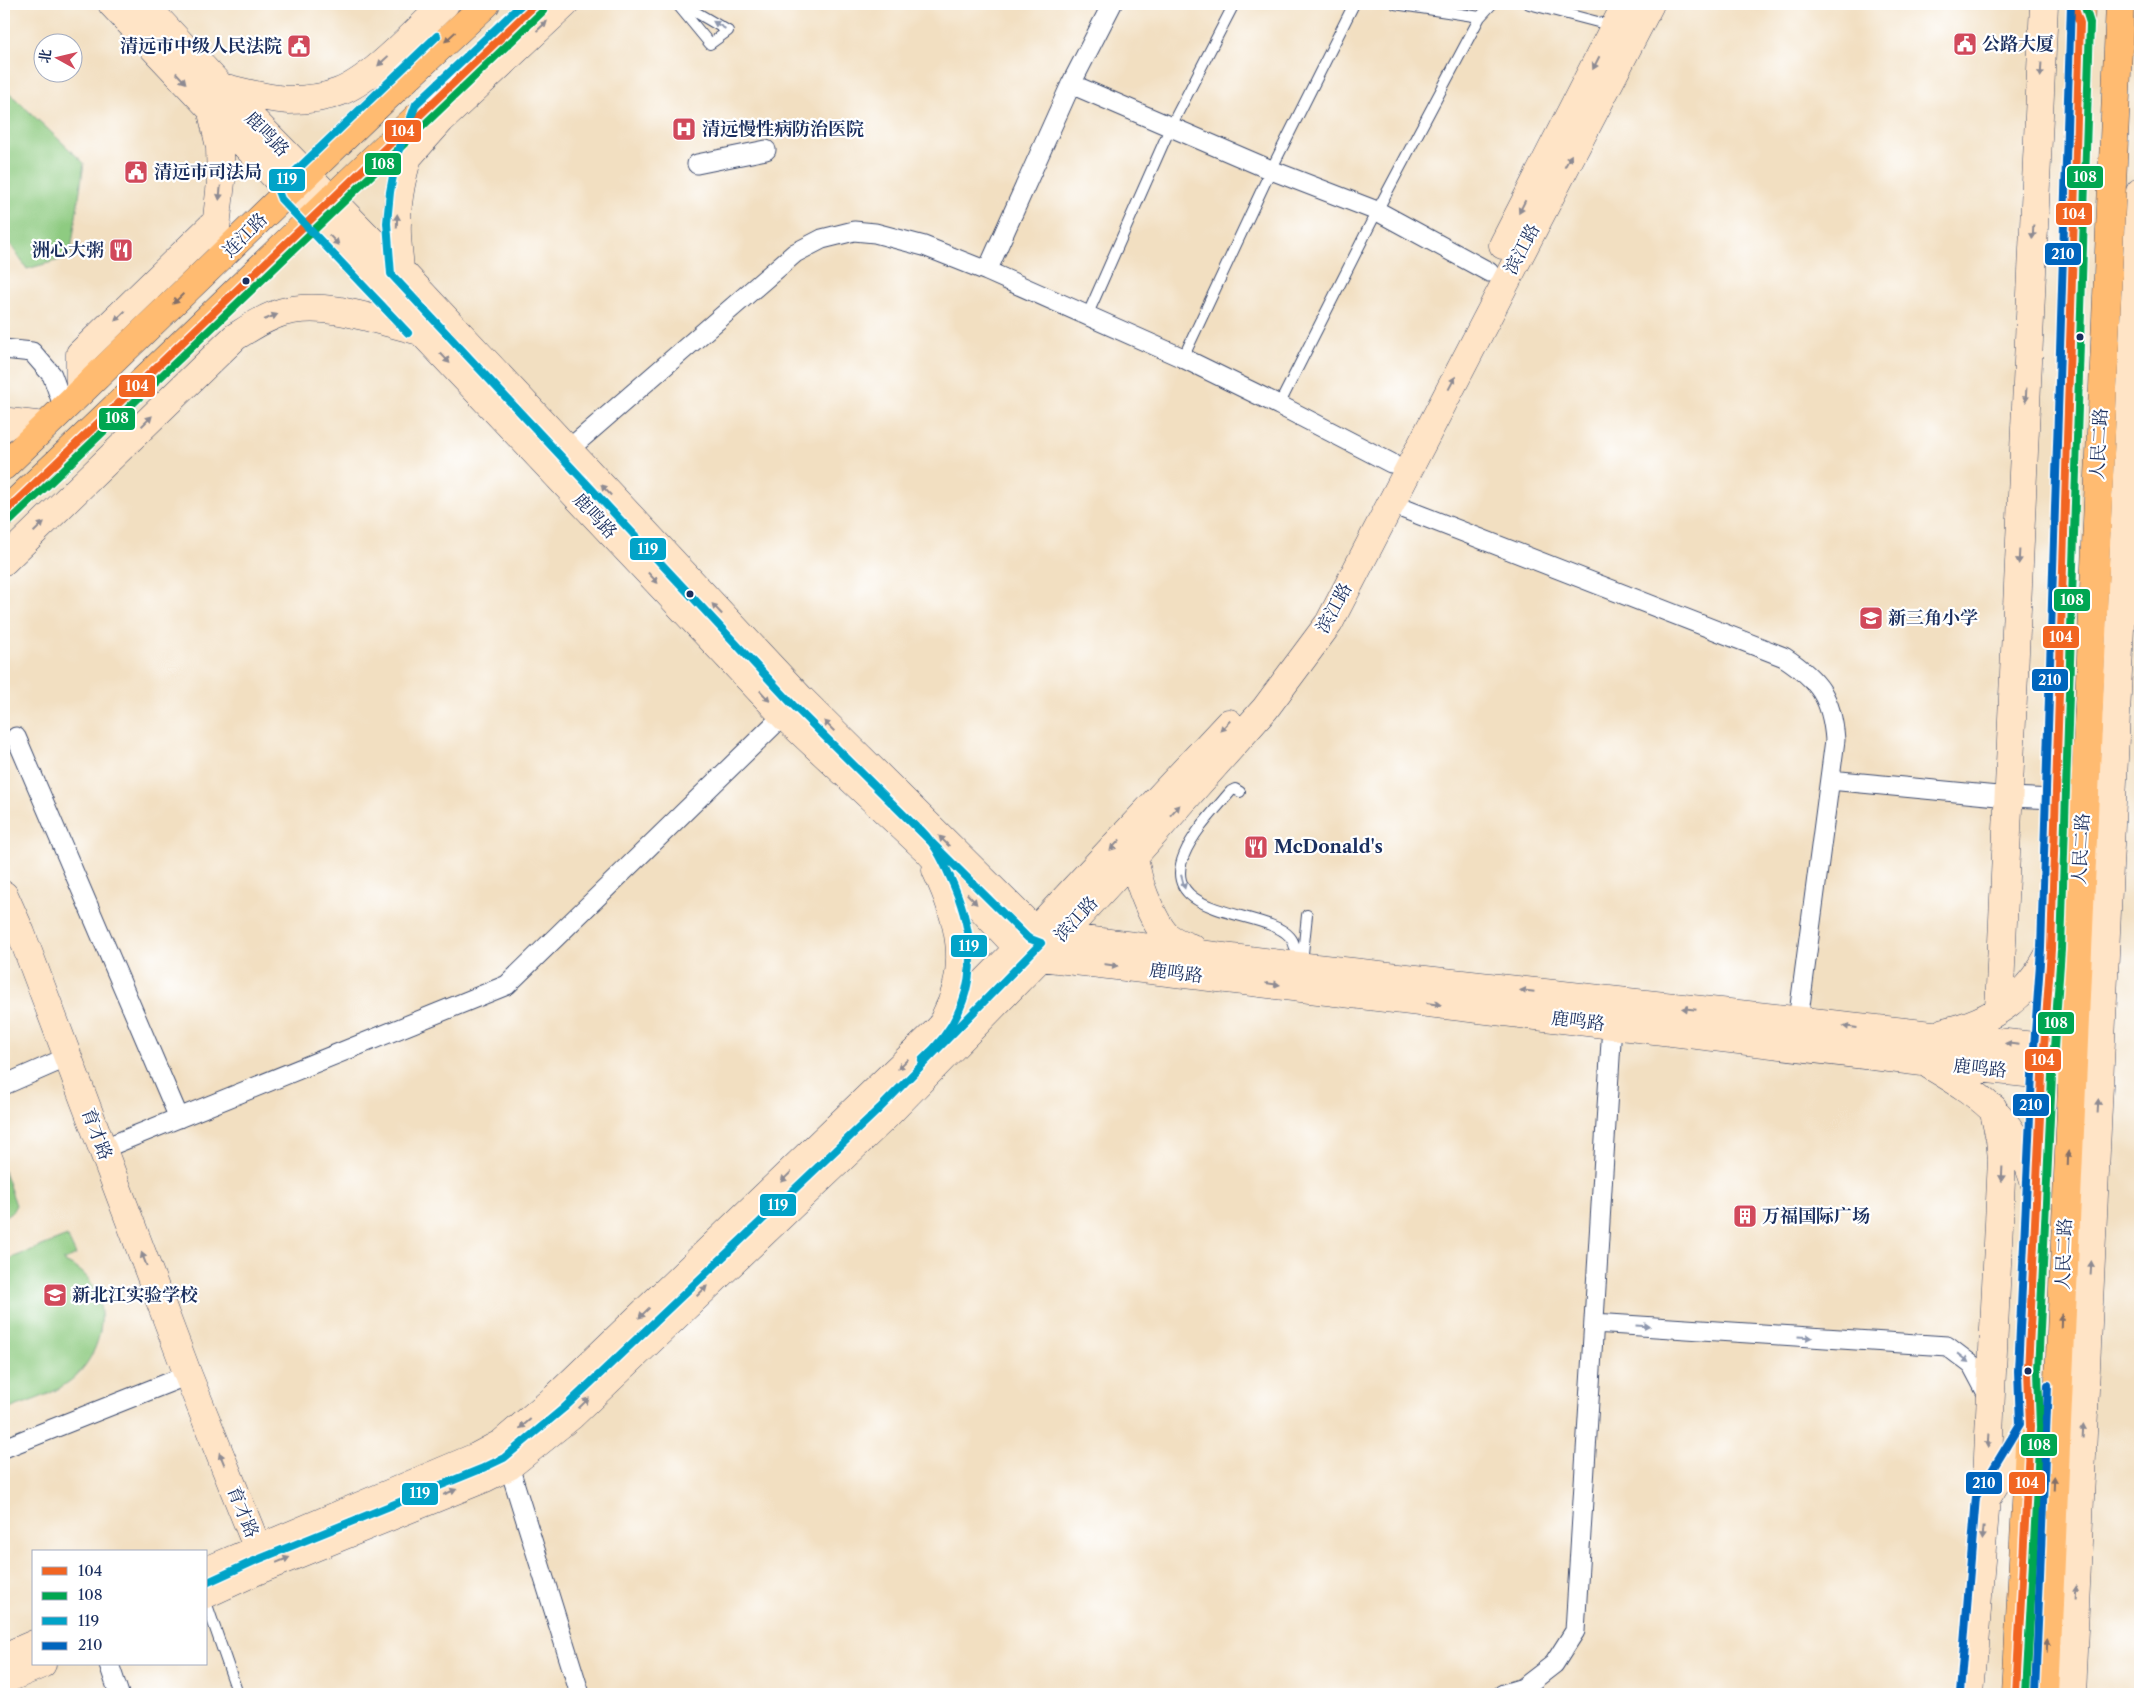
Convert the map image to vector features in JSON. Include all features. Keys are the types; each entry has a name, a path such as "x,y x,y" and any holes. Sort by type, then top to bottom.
{"main road":[{"name":"连江路","path":"4,466 424,61 486,4"},
{"name":"连江路","path":"4,513 425,108 536,4"},
{"name":"人民二路","path":"2016,1694 2030,1427 2028,1371 2050,950 2078,10"},
{"name":"人民二路","path":"2045,1694 2121,12"}],"street":[{"name":"鹿鸣路","path":"112,4 216,99 322,208 420,331 792,707 927,850 1038,943 1612,1025 1925,1049 2044,1048 2072,1067"},
{"name":"鹿鸣路","path":"144,4 216,99"},
{"path":"209,269 221,182 216,99 264,97 289,100 313,98 338,92 366,77 445,4"},
{"path":"407,158 441,120 565,4"},
{"path":"987,270 1071,84 1112,4"},
{"name":"滨江路","path":"208,1592 252,1559 502,1444 569,1384 938,1030 1136,854 1265,709 1329,623 1389,503 1650,4"},
{"path":"1999,1010 2044,4"},
{"name":"滨江路","path":"208,1570 252,1559 485,1478 509,1466 571,1416 887,1115 1285,658 1314,613 1620,15"},
{"path":"405,41 424,61"},
{"path":"1071,84 1271,170 1377,212 1489,272"},
{"path":"400,270 397,223 400,193 407,158 425,108"},
{"path":"697,164 766,150"},
{"name":"人民二路","path":"2071,1694 2140,192"},
{"name":"鹿鸣路","path":"322,208 400,270 568,450 792,707 1038,943 1215,955 1299,967 1798,1020 2042,1075 2072,1067"},
{"path":"63,409 80,354 217,220"},
{"path":"568,450 779,265 795,253 822,240 854,231 875,233 924,246 987,270 1183,358 1280,405 1391,463"},
{"path":"4,561 236,337 258,322 284,312 312,308 342,312 420,331"},
{"path":"4,349 32,352 52,375 63,409"},
{"path":"4,427 9,422 63,409"},
{"path":"66,454 112,455"},
{"path":"1389,503 1784,657 1815,681 1827,698 1833,718 1835,740 1798,1020"},
{"path":"102,1149 507,985 792,707"},
{"path":"16,737 179,1118"},
{"path":"1830,780 2008,797 2055,799"},
{"path":"927,850 948,896 956,920 959,945 960,967 957,989 938,1030"},
{"path":"1136,854 1134,863 1136,872 1162,931 1175,942 1215,955"},
{"name":"育才路","path":"4,895 9,936 60,1061 180,1378 252,1559"},
{"path":"2038,1192 2024,1152 1993,1108 1962,1085 1925,1049 1999,1010 2027,988 2044,966 2050,950"},
{"path":"1503,1694 1523,1688 1554,1664 1575,1631 1612,1025"},
{"path":"4,1084 60,1061"},
{"name":"育才路","path":"60,1061 102,1149 180,1378"},
{"path":"1970,1694 1986,1499 2002,1159 2000,1139 1993,1108"},
{"path":"1594,1323 1948,1346 1972,1365 1990,1399"},
{"path":"4,1448 180,1378"},
{"path":"1986,1499 2030,1427"},
{"path":"509,1466 579,1694"},
{"path":"4,1657 32,1645"},
{"path":"4,1680 37,1666"},
{"path":"110,1666 119,1694"}],"lane":[{"path":"677,4 710,44 728,31 682,4"},
{"path":"1087,316 1171,126 1234,4"},
{"path":"1183,358 1271,170 1354,4"},
{"path":"1395,4 1480,17"},
{"path":"1280,405 1377,212 1480,17 1492,4"},
{"path":"1529,4 1620,15"},
{"path":"1240,792 1235,789 1231,791 1193,837 1182,862 1181,884 1186,892 1218,909 1274,926 1285,932 1295,947 1299,967"},
{"path":"1299,967 1307,915"},
{"path":"208,1608 238,1694"}],"green space":[{"path":"4,88 84,163 70,257 27,269 4,235"},
{"path":"4,1171 16,1205 12,1212 4,1217"},
{"path":"67,1236 76,1255 63,1261 85,1275 94,1288 99,1302 101,1316 100,1331 96,1345 90,1359 70,1381 47,1395 4,1411 4,1261"}],"transit line":[{"name":"119","path":"208,1582 252,1562 504,1458 564,1408 880,1108 1041,943 1028,938 793,705 391,274 387,223 390,192 397,155 416,104 522,4"},
{"name":"104","path":"4,513 536,4"},
{"name":"210","path":"1960,1693 1976,1497 2020,1424 2018,1371 2032,1075 2041,949 2071,4"},
{"name":"104","path":"2016,1694 2030,1427 2028,1371 2042,1075 2051,950 2080,23 2073,4"},
{"name":"108","path":"2026,1694 2040,1428 2038,1371 2052,1076 2061,950 2090,23 2084,4"},
{"name":"108","path":"11,520 543,11"},
{"name":"119","path":"408,333 281,199 278,191 281,185 437,36"},
{"name":"119","path":"921,830 936,849 954,886 963,910 968,933 970,957 963,1001 954,1022 940,1041 922,1060"},
{"name":"210","path":"2035,1694 2048,1385"}],"place":[{"name":"公路大厦","path":"1965,44"},
{"name":"清远市中级人民法院","path":"299,46"},
{"name":"清远慢性病防治医院","path":"684,129"},
{"name":"清远市司法局","path":"136,172"},
{"name":"洲心大粥","path":"121,250"},
{"name":"新三角小学","path":"1871,618"},
{"name":"McDonald's","path":"1256,847"},
{"name":"万福国际广场","path":"1745,1216"},
{"name":"新北江实验学校","path":"55,1295"}]}
